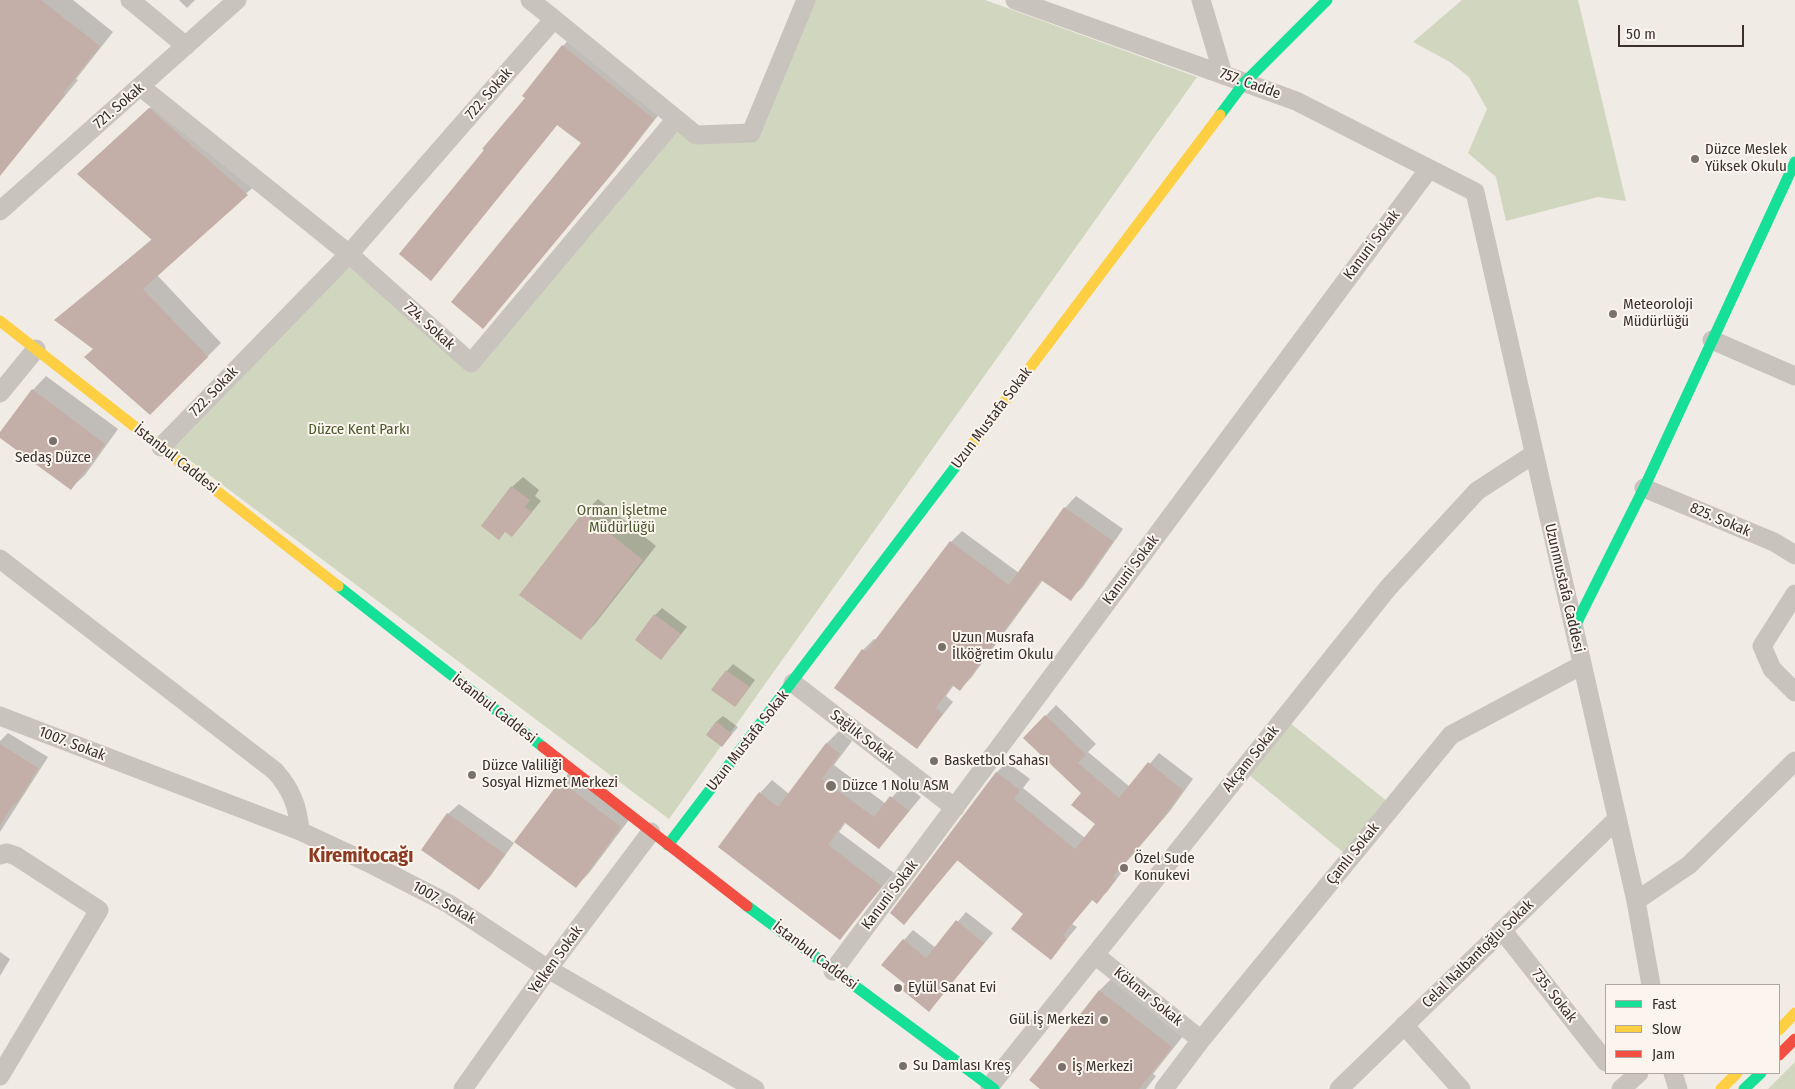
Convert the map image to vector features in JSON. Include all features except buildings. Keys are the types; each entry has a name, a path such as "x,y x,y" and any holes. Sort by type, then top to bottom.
{"street":[{"path":"130,0 186,46"},
{"name":"721. Sokak","path":"0,211 237,0"},
{"path":"530,0 696,135 752,133 806,0"},
{"name":"757. Cadde","path":"1015,0 1296,101 1475,192"},
{"path":"1202,0 1223,74"},
{"name":"Uzun Mustafa Sokak","path":"668,845 793,683 1244,83 1327,0"},
{"name":"722. Sokak","path":"161,447 349,254 554,19"},
{"name":"724. Sokak","path":"141,87 349,254 471,363 676,120"},
{"path":"1573,630 1644,488 1712,340 1789,189 1795,162"},
{"name":"Kanuni Sokak","path":"833,971 1429,169"},
{"name":"Uzunmustafa Caddesi","path":"1475,192 1636,901 1651,984"},
{"name":"İstanbul Caddesi","path":"0,321 651,832 833,971 969,1082 992,1087"},
{"path":"1712,340 1795,376"},
{"path":"0,393 36,349"},
{"name":"Akçam Sokak","path":"992,1087 1388,588 1477,491 1534,454"},
{"name":"825. Sokak","path":"1644,488 1774,542 1795,555"},
{"path":"0,559 275,771 294,797 300,831"},
{"path":"1795,594 1762,646 1772,670 1795,692"},
{"name":"Çamlı Sokak","path":"1164,1089 1201,1040 1451,735 1582,665"},
{"name":"Sağlık Sokak","path":"793,683 955,808"},
{"name":"1007. Sokak","path":"0,716 300,831 373,865 449,904 548,969 755,1089"},
{"path":"1636,901 1689,865 1795,761"},
{"name":"Celal Nalbantoğlu Sokak","path":"1339,1089 1617,819"},
{"name":"Yelken Sokak","path":"463,1089 548,969 651,832"},
{"path":"0,854 7,853 16,856 99,910 0,1076"},
{"name":"735. Sokak","path":"1502,930 1605,1061"},
{"name":"Köknar Sokak","path":"1095,955 1201,1040"},
{"path":"1780,1029 1795,1013"},
{"path":"1404,1025 1460,1089"},
{"path":"1780,1054 1795,1039"},
{"path":"1620,1082 1636,1074"},
{"path":"1673,1074 1678,1089"},
{"path":"1721,1089 1736,1074"},
{"path":"1744,1089 1760,1074"}],"green space":[{"name":"Orman İşletme Müdürlüğü","path":"811,0 985,0 1197,77 669,819 172,447 348,266 473,369 675,132 751,140"},
{"path":"1462,0 1578,0 1626,201 1598,197 1506,221 1496,177 1468,153 1487,109 1469,77 1450,62 1413,42"},
{"path":"1284,718 1393,806 1350,858 1243,770"},
{"path":"1795,1062 1795,1089 1768,1089"}],"traffic: fast":[{"path":"1220,115 1244,83 1327,0"},
{"path":"1573,630 1644,488 1795,162"},
{"path":"668,845 965,454"},
{"path":"338,586 543,747"},
{"path":"747,906 994,1089"},
{"path":"1744,1089 1760,1074"}],"traffic: slow":[{"path":"965,454 1220,115"},
{"path":"0,321 338,586"},
{"path":"1780,1029 1795,1013"},
{"path":"1721,1089 1736,1074"}],"traffic: jam":[{"path":"543,747 747,906"},
{"path":"1780,1054 1795,1039"}],"place":[{"name":"Düzce Meslek Yüksek Okulu","path":"1695,159"},
{"name":"Meteoroloji Müdürlüğü","path":"1613,314"},
{"name":"Sedaş Düzce","path":"53,441"},
{"name":"Uzun Musrafa İlköğretim Okulu","path":"942,647"},
{"name":"Basketbol Sahası","path":"934,761"},
{"name":"Düzce Valiliği Sosyal Hizmet Merkezi","path":"472,775"},
{"name":"Düzce 1 Nolu ASM","path":"831,786"},
{"name":"Özel Sude Konukevi","path":"1124,868"},
{"name":"Eylül Sanat Evi","path":"898,988"},
{"name":"Gül İş Merkezi","path":"1104,1020"},
{"name":"Su Damlası Kreş","path":"903,1066"},
{"name":"İş Merkezi","path":"1062,1067"}],"district":[{"name":"Kiremitocağı","path":"361,856"}],"park label":[{"name":"Düzce Kent Parkı","path":"359,430"}]}
